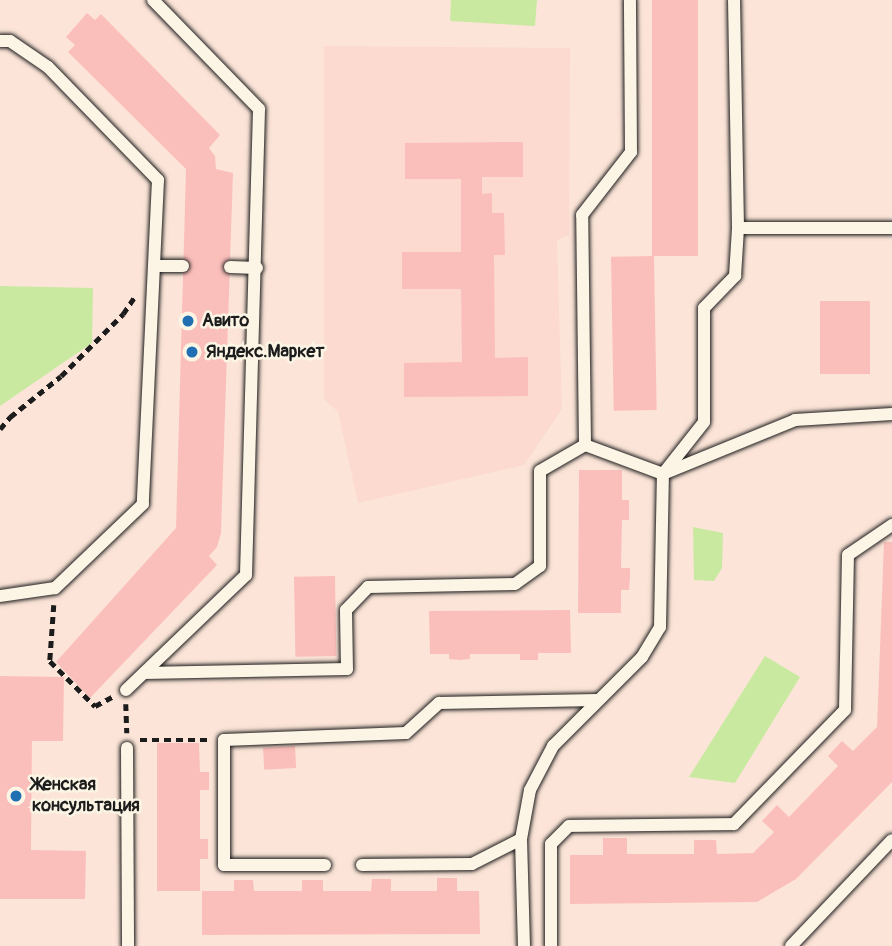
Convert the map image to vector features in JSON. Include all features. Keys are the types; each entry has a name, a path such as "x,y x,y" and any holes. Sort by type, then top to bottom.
{"lane":[{"path":"126,696 144,673 246,575 257,268 259,108 153,0"},
{"path":"585,445 582,215 631,152 630,0"},
{"path":"524,946 521,839 530,790 553,746 642,657 660,627 663,474 704,422 704,308 735,276 738,228 734,0"},
{"path":"0,41 10,41 48,67 158,180 143,504 55,588 0,596"},
{"path":"738,228 892,228"},
{"path":"155,266 183,266"},
{"path":"230,267 257,268"},
{"path":"585,445 663,474 795,420 892,414"},
{"path":"144,673 347,668 346,610 368,587 515,584 540,566 540,471 585,445"},
{"path":"551,946 551,844 569,826 734,824 845,710 848,555 892,525"},
{"path":"325,865 224,865 223,740 406,733 439,703 597,700"},
{"path":"127,748 128,946"},
{"path":"362,865 472,864 521,839"},
{"path":"791,946 892,840"}],"path":[{"path":"0,429 10,417 61,376 123,314 155,266"},
{"path":"55,588 50,661 95,706 126,696 125,729"},
{"path":"127,748 131,740 223,740"}],"shaded area":[{"path":"324,46 570,48 569,235 557,240 562,409 524,465 358,503 338,412 324,399"}],"green space":[{"path":"451,0 537,0 535,26 450,21"},
{"path":"0,286 93,288 92,343 0,406"},
{"path":"693,527 723,533 722,568 714,581 694,580"},
{"path":"765,656 800,677 735,783 689,777"}],"building":[{"path":"652,0 698,0 698,256 652,256"},
{"path":"87,13 95,20 101,14 220,135 209,148 215,156 216,169 233,173 221,533 217,547 209,556 217,565 90,698 56,662 176,528 186,169 68,52 75,45 66,37"},
{"path":"523,142 523,177 482,177 482,194 492,193 492,213 504,213 505,255 494,255 495,358 528,357 528,396 404,397 404,363 462,362 461,289 402,289 402,252 461,252 461,179 405,179 405,143"},
{"path":"654,256 657,410 614,411 611,257"},
{"path":"820,301 870,301 870,374 820,374"},
{"path":"579,470 622,470 622,500 629,500 629,520 622,520 621,568 630,568 630,577 629,590 621,590 621,613 578,613"},
{"path":"884,542 892,542 892,782 796,879 757,902 570,904 570,855 603,855 603,838 627,838 627,854 694,854 694,840 716,840 717,854 753,853 774,832 762,821 777,805 789,817 838,766 828,756 842,741 853,751 877,727"},
{"path":"335,576 336,656 295,657 294,577"},
{"path":"570,610 571,653 538,653 538,660 520,660 520,654 470,654 470,659 460,660 449,659 449,654 430,654 429,611"},
{"name":"Женская консультация","path":"0,676 64,677 63,741 32,741 31,850 86,851 85,899 0,899"},
{"path":"157,743 199,743 200,772 209,772 209,790 200,790 200,839 208,839 208,859 200,859 200,891 157,891"},
{"path":"295,746 296,768 264,770 263,748"},
{"path":"437,878 457,878 457,891 479,891 480,934 202,935 202,891 234,891 234,880 253,880 254,891 302,891 302,880 323,880 323,891 371,891 372,879 391,879 391,891 437,891"}],"place":[{"name":"Авито","path":"188,321"},
{"name":"Яндекс.Маркет","path":"192,352"},
{"name":"Женская консультация","path":"16,796"}]}
